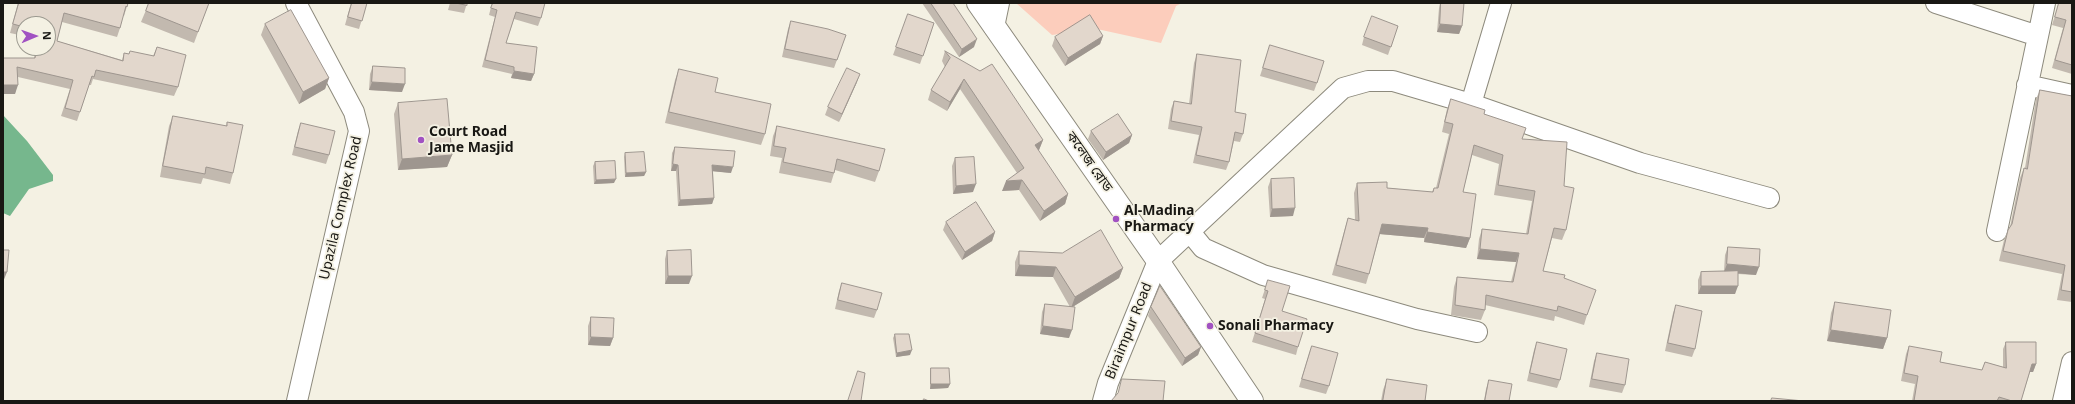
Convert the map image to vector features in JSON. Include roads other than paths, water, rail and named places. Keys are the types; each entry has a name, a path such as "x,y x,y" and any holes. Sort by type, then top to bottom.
{"main road":[{"name":"কলেজ রোড","path":"978,3 1158,261 1252,401"}],"street":[{"name":"Upazila Complex Road","path":"296,3 354,112 359,131 297,401"},
{"path":"994,27 999,3"},
{"path":"1471,104 1501,3"},
{"path":"1936,3 2038,36"},
{"path":"1997,231 2045,3"},
{"path":"1158,261 1343,88 1368,81 1393,81 1471,104 1640,163 1769,198"},
{"path":"2027,85 2072,95"},
{"path":"1190,232 1203,248 1263,275 1417,319 1477,332"},
{"name":"Biraimpur Road","path":"1103,401 1108,383 1158,261"},
{"path":"2063,401 2072,362"}],"place":[{"name":"Court Road Jame Masjid","path":"421,140"},
{"name":"Al-Madina Pharmacy","path":"1116,219"},
{"name":"Sonali Pharmacy","path":"1210,326"}]}
